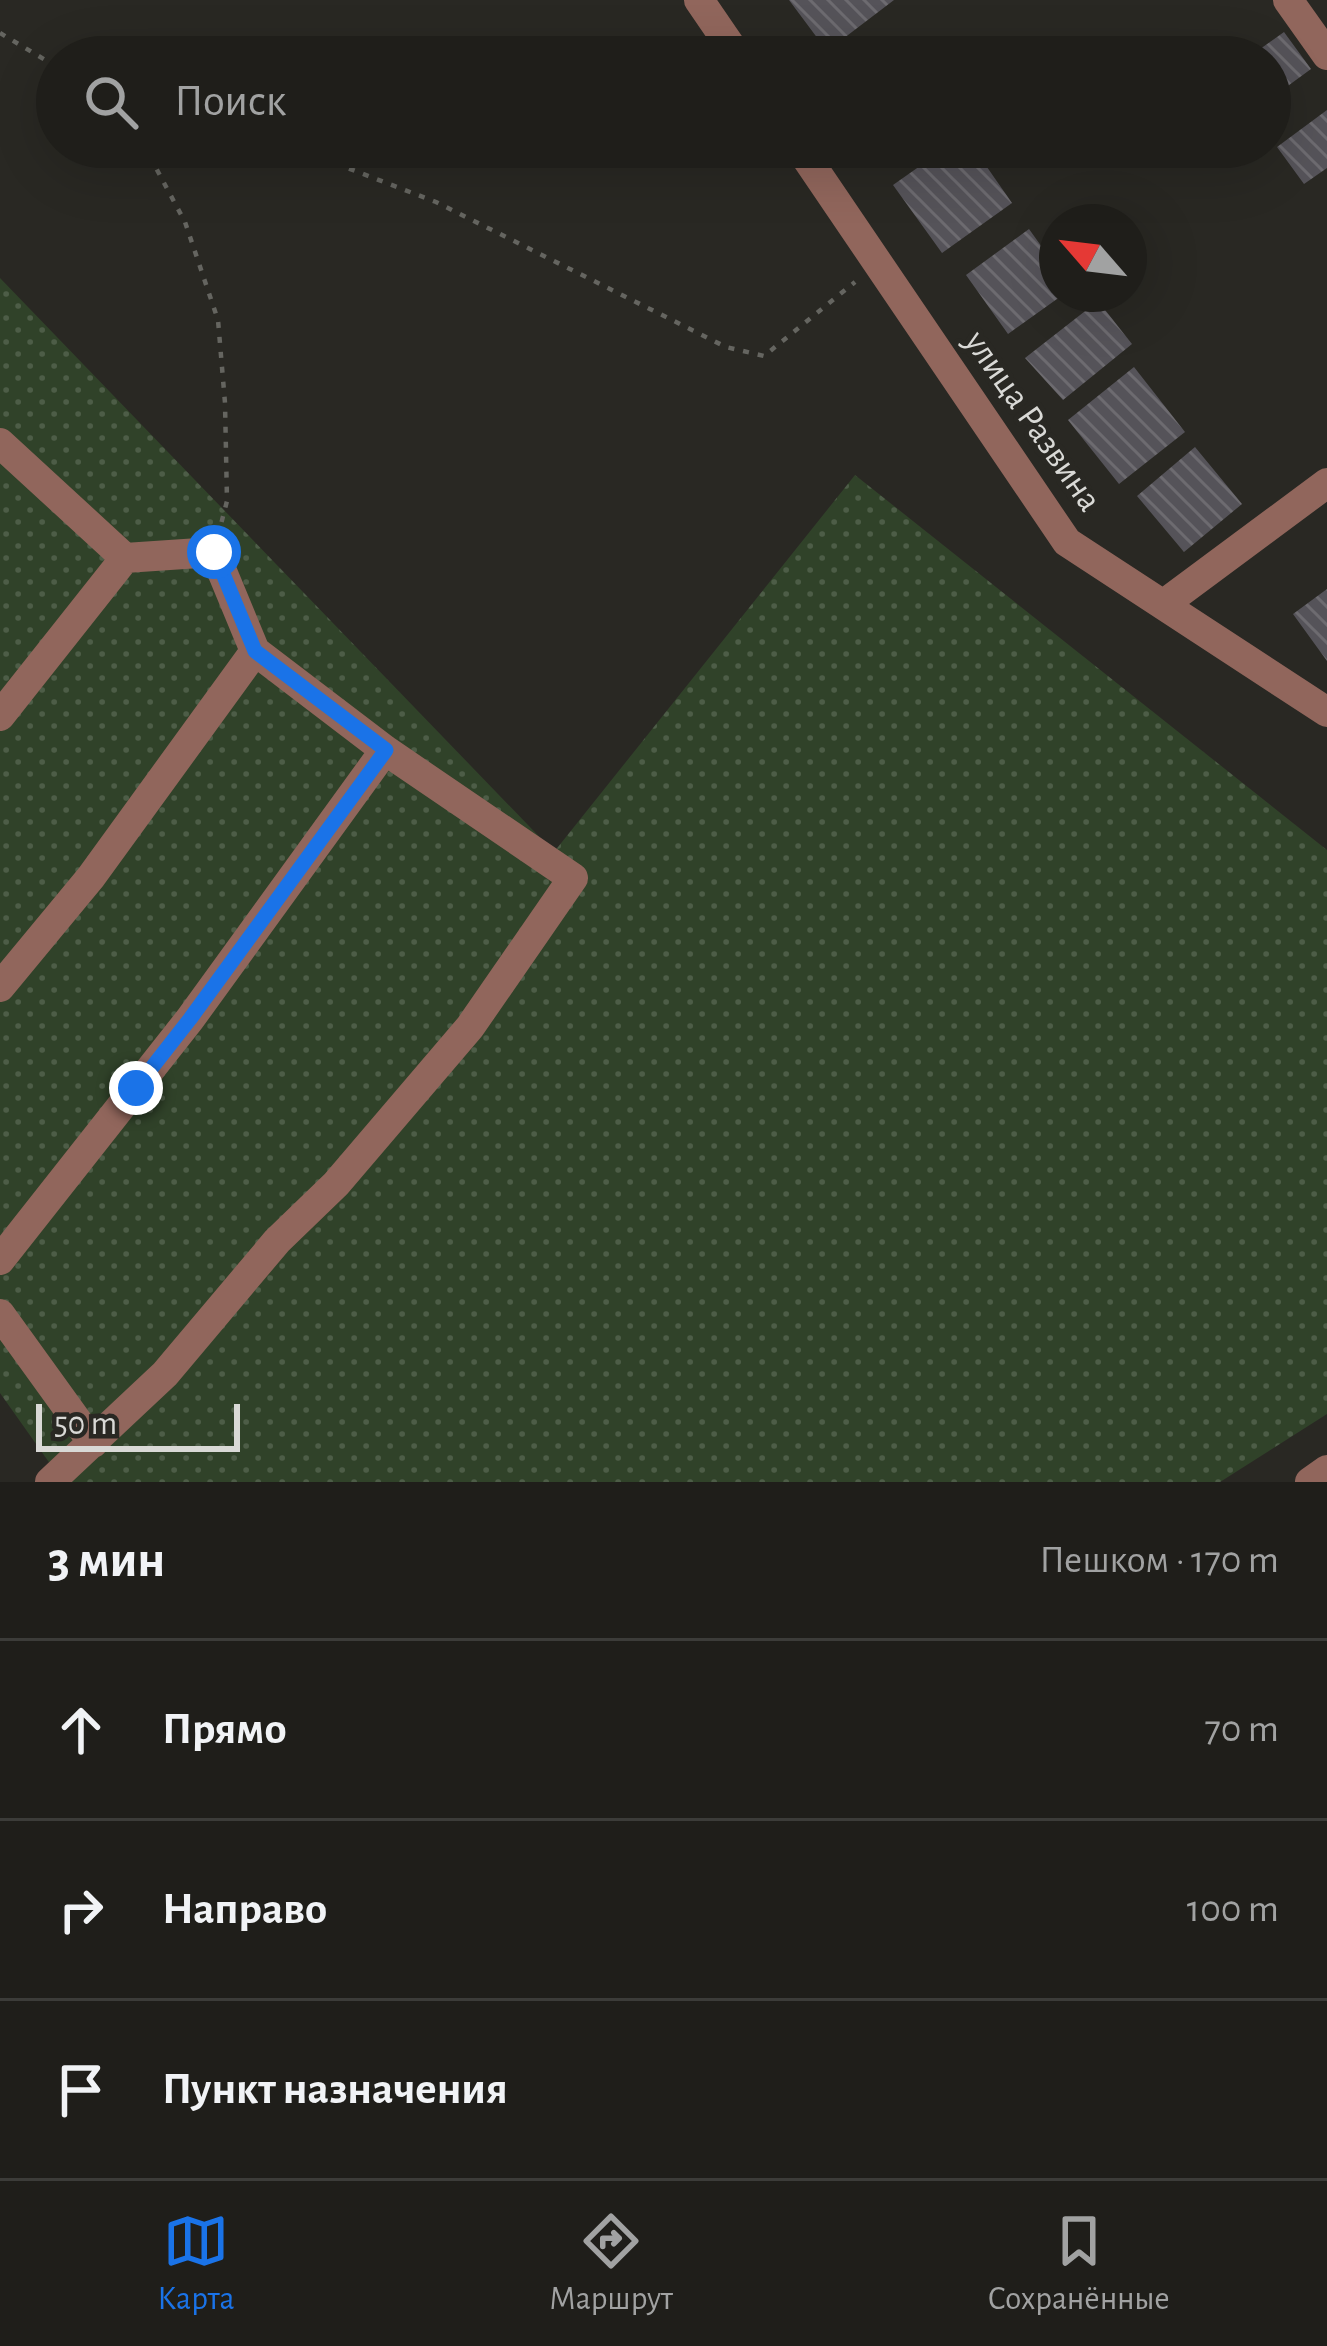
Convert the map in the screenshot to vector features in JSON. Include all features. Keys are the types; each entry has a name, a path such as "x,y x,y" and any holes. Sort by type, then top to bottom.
{"street":[{"path":"699,0 724,36"},
{"path":"1288,0 1327,55"},
{"name":"улица Развина","path":"813,168 1067,542 1327,712"},
{"path":"0,443 125,558 214,552 255,651 386,750 573,878 455,1044 336,1184 277,1241 165,1374 50,1482"},
{"path":"1163,604 1327,483"},
{"path":"0,716 125,558"},
{"path":"0,987 91,877 255,651"},
{"path":"0,1259 190,1019 386,750"},
{"path":"0,1314 92,1443"},
{"path":"1310,1482 1327,1470"}],"path":[{"path":"0,33 36,54"},
{"path":"156,168 185,222 218,320 226,403 227,501 214,552"},
{"path":"347,168 436,202 726,347 764,356 854,282 880,267"}],"green space":[{"path":"0,278 554,852 855,475 1327,850 1327,1414 1220,1482 63,1482 0,1393"}],"building":[{"path":"789,0 894,0 847,36 816,36"},
{"path":"1291,42 1311,69 1291,84"},
{"path":"1327,110 1327,168 1304,184 1291,166 1291,137"},
{"path":"917,168 988,168 1012,203 942,253 893,185"},
{"path":"1029,229 1039,243 1039,312 1008,334 966,275"},
{"path":"1084,312 1107,312 1132,344 1063,400 1025,358"},
{"path":"1134,367 1185,432 1119,484 1068,420"},
{"path":"1195,447 1242,504 1184,552 1137,496"},
{"path":"1327,589 1327,661 1293,614"}],"route":[{"path":"136,1088 386,750 255,651 214,552"}]}
